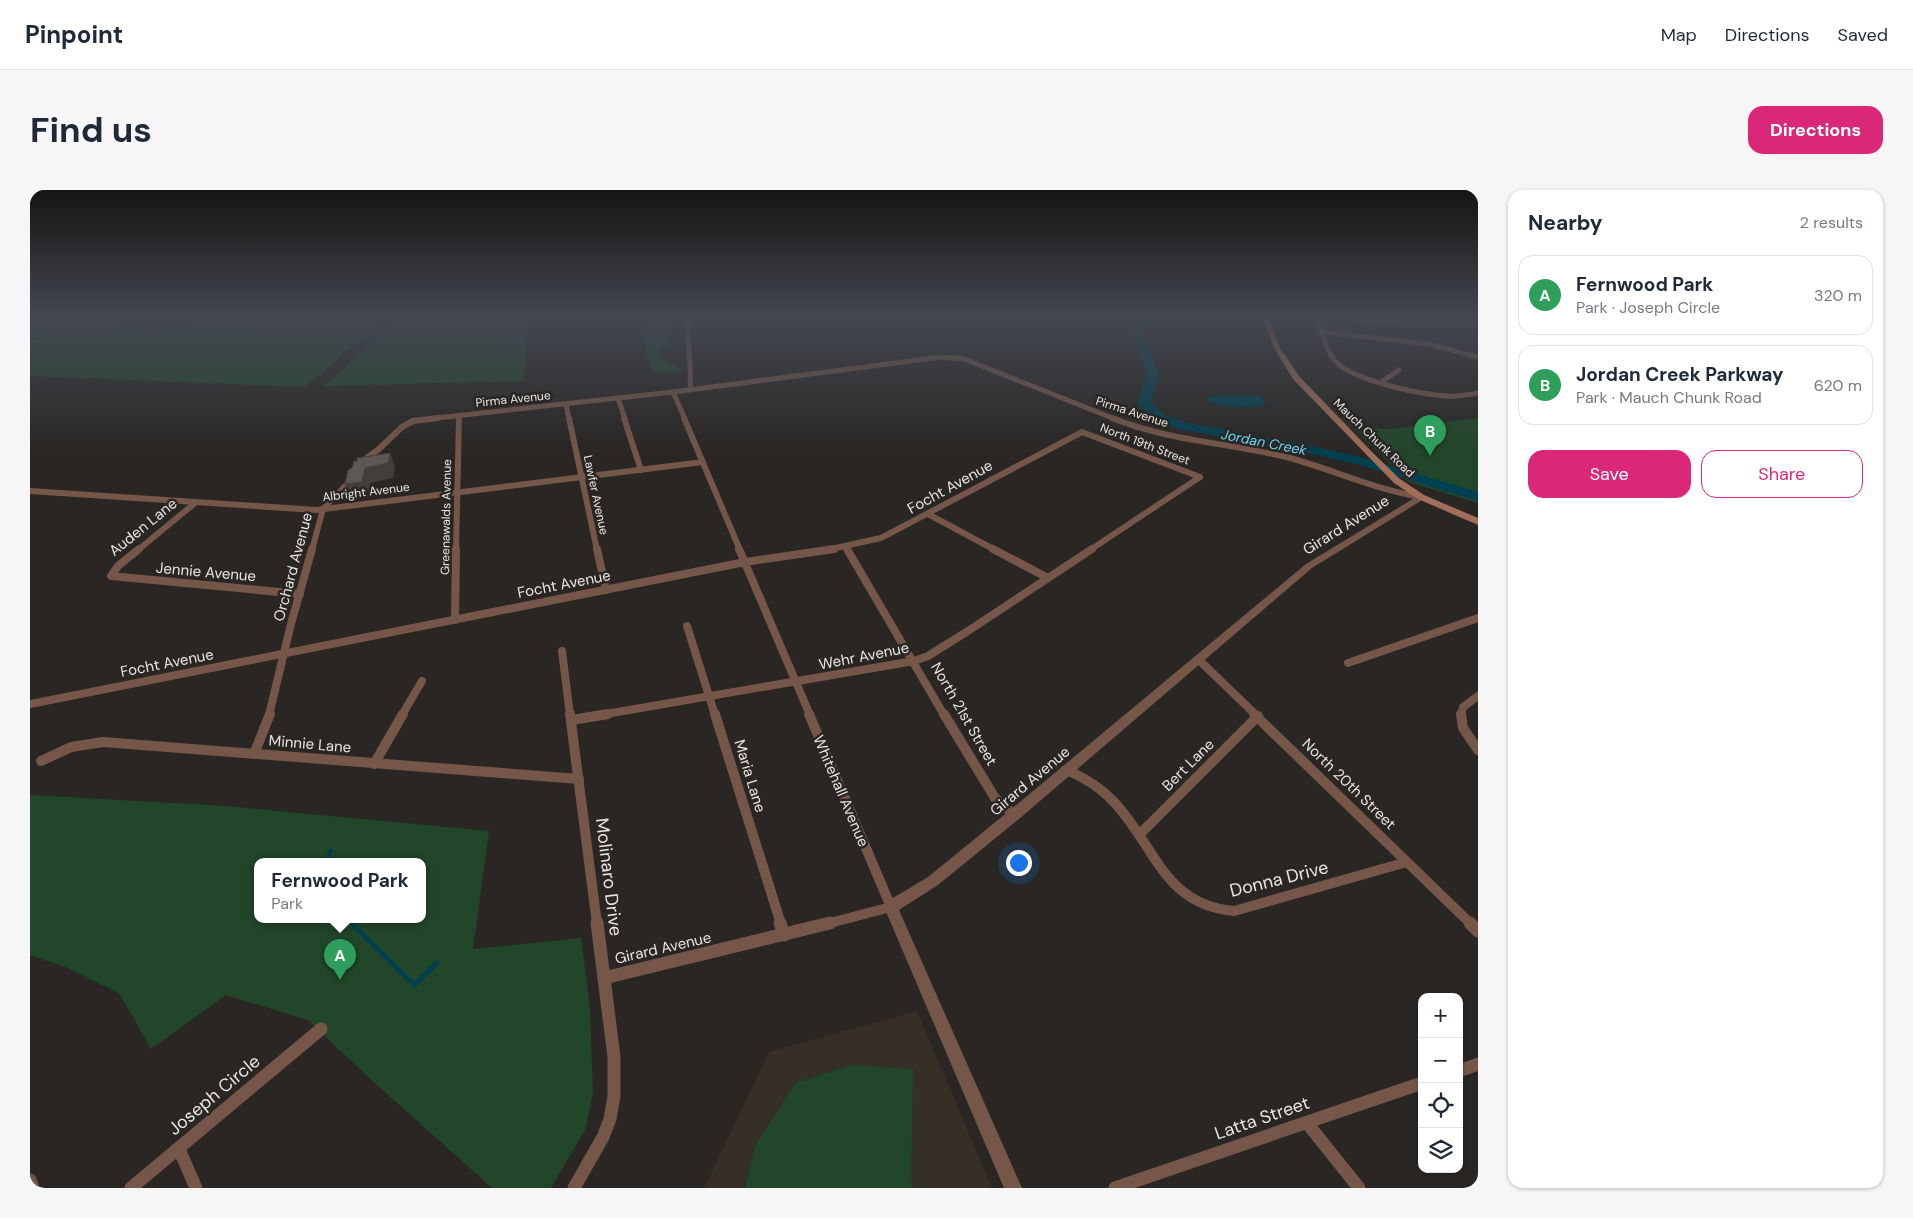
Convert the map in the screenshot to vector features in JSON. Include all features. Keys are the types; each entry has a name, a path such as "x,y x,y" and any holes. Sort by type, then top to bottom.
{"main road":[{"name":"Mauch Chunk Road","path":"1285,363 1296,378 1397,481 1421,497 1478,522"}],"street":[{"path":"690,363 690,390"},
{"name":"Pirma Avenue","path":"413,421 690,390 892,363"},
{"name":"Pirma Avenue","path":"971,363 1136,428 1288,458 1372,483 1401,494 1421,497"},
{"path":"1336,363 1339,366 1352,372 1432,395 1460,396 1478,393"},
{"path":"1382,382 1399,370"},
{"name":"Whitehall Avenue","path":"673,392 891,907 1013,1188"},
{"path":"618,398 641,470"},
{"name":"Lawfer Avenue","path":"566,404 606,590"},
{"name":"Greenawalds Avenue","path":"454,620 460,416"},
{"name":"Orchard Avenue","path":"254,754 265,728 322,509 352,479 354,470 362,462 402,427 413,421"},
{"name":"North 19th Street","path":"1082,432 1200,476"},
{"name":"Focht Avenue","path":"30,704 745,562 846,547 881,538 1082,432"},
{"name":"Albright Avenue","path":"30,491 195,503 322,509 703,462"},
{"name":"Wehr Avenue","path":"572,720 914,662 928,656 961,636 1200,476"},
{"name":"Pirma Avenue","path":"1372,483 1393,485 1397,481"},
{"name":"Girard Avenue","path":"604,978 891,907 933,881 1014,815 1309,566 1421,497"},
{"name":"Auden Lane","path":"110,574 195,503"},
{"path":"928,514 1048,578"},
{"name":"North 21st Street","path":"846,547 995,798 1014,815"},
{"name":"Jennie Avenue","path":"110,574 117,578 300,594"},
{"path":"1348,663 1478,618"},
{"name":"Maria Lane","path":"687,626 784,935"},
{"name":"Molinaro Drive","path":"562,651 614,1057 614,1087 610,1118 598,1147 574,1188"},
{"name":"North 20th Street","path":"1198,659 1478,931"},
{"path":"374,764 422,682"},
{"path":"1478,696 1466,702 1460,717 1465,733 1478,750"},
{"name":"Bert Lane","path":"1139,835 1258,716"},
{"name":"Minnie Lane","path":"41,761 48,756 73,747 103,742 579,779"},
{"name":"Donna Drive","path":"1067,770 1104,792 1116,804 1176,888 1194,901 1208,907 1234,910 1407,862"},
{"name":"Joseph Circle","path":"131,1188 321,1030"},
{"path":"1463,1069 1478,1064"},
{"name":"Latta Street","path":"1115,1188 1418,1084"},
{"path":"1307,1122 1359,1188"},
{"path":"179,1149 196,1188"},
{"path":"30,1180 33,1188"}],"shaded area":[{"path":"917,1011 992,1188 704,1188 769,1052"}],"green space":[{"path":"30,363 334,363 305,387 30,376"},
{"path":"350,363 526,363 523,381 324,386"},
{"path":"649,363 669,363 681,369 681,373 652,372"},
{"path":"1478,418 1478,503 1408,482 1354,428 1391,429"},
{"path":"30,795 226,806 489,831 473,949 581,938 590,1008 593,1094 585,1130 551,1188 492,1188 368,1077 308,1020 226,995 151,1049 119,993 68,968 30,955"},
{"path":"850,1065 913,1069 911,1188 745,1188 755,1146 795,1083"}],"water":[{"path":"1211,396 1259,396 1266,401 1264,405 1237,407 1217,405 1207,399"}],"building":[{"path":"390,453 388,463 365,468 362,482 345,484 348,470 352,468 357,458"}],"waterway":[{"name":"Jordan Creek","path":"1149,363 1153,374 1144,404 1160,418 1184,426 1303,448 1360,461 1478,497"},
{"path":"327,858 331,850"},
{"path":"351,923 414,985 437,963"}],"place":[{"name":"Jordan Creek Parkway","path":"1430,456"},
{"name":"Fernwood Park","path":"340,980"}]}
